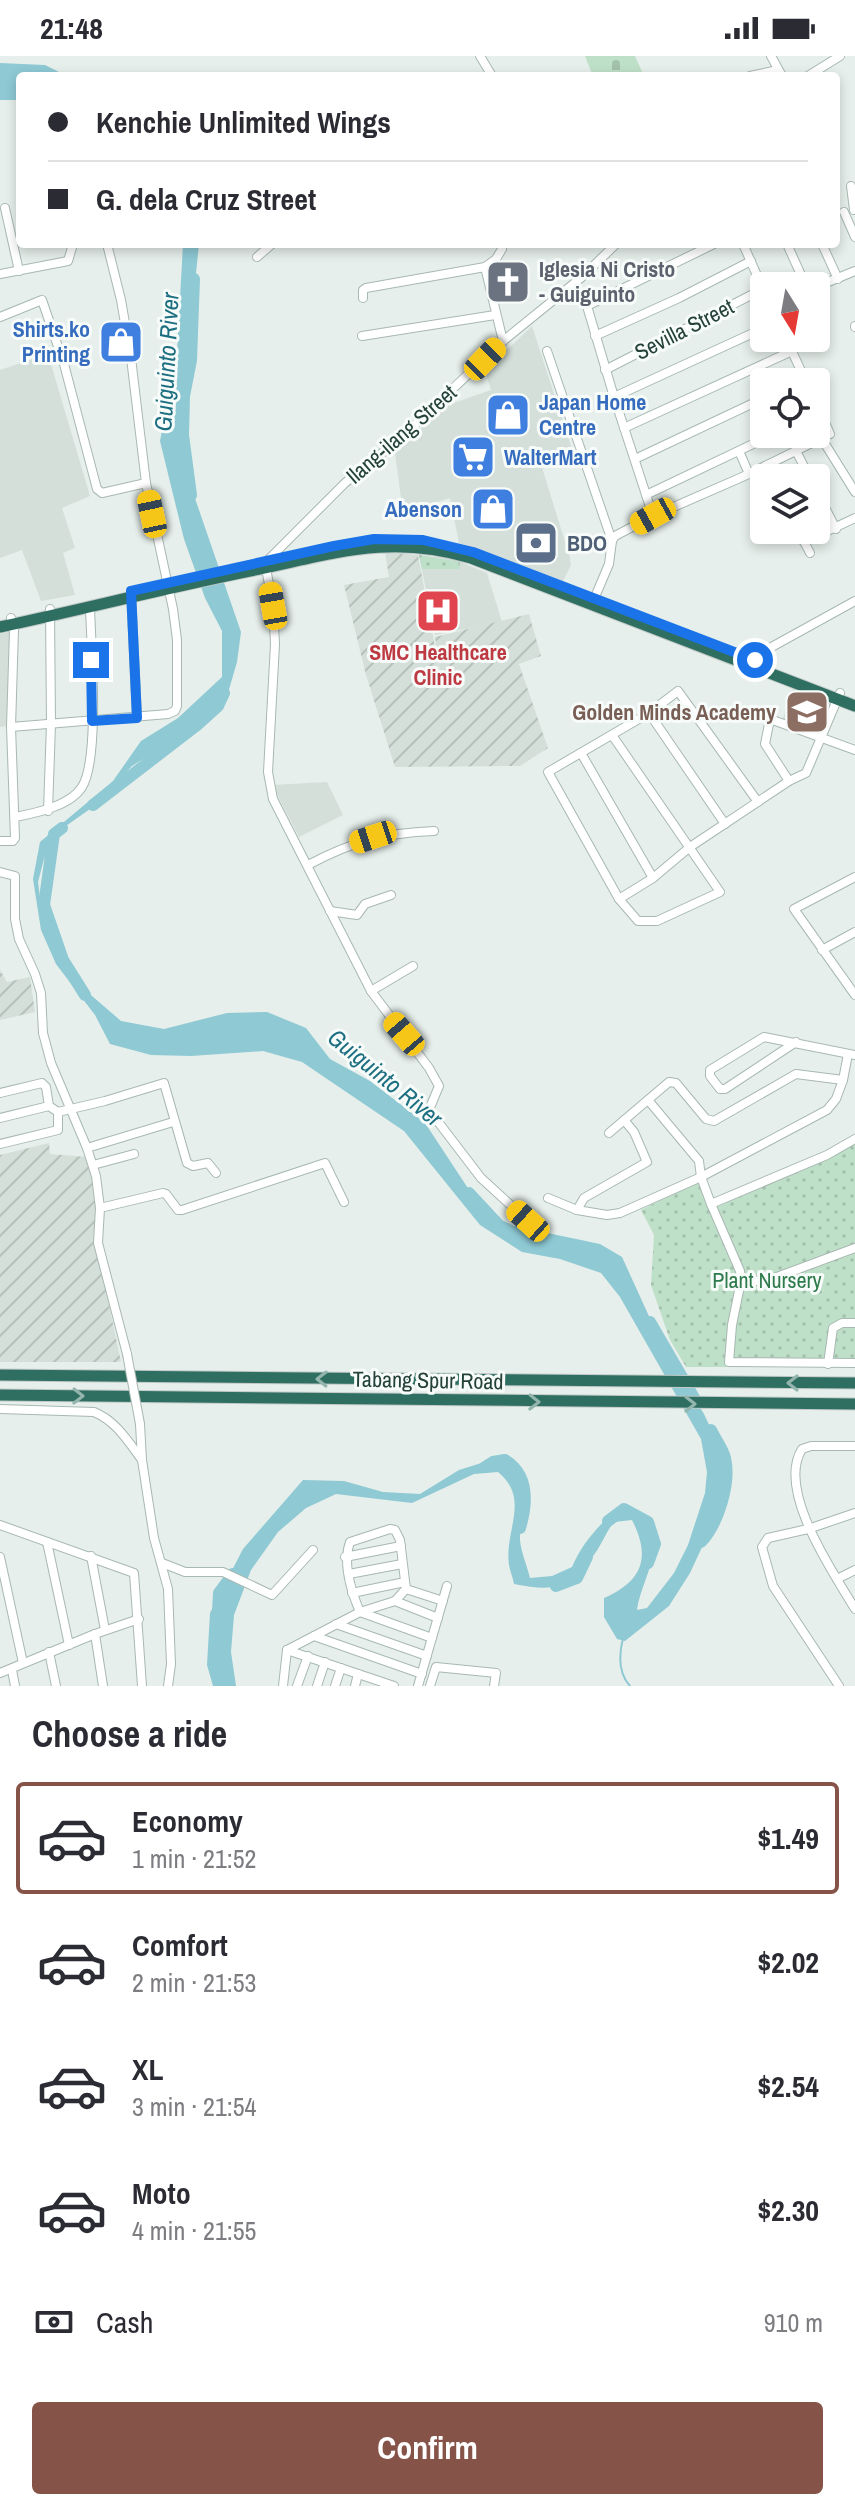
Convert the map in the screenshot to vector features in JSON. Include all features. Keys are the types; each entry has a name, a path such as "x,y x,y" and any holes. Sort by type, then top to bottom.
{"highway":[{"path":"0,627 8,621 267,564 375,546 422,546 471,558 593,601 839,696 855,699"},
{"path":"51,612 90,607 131,594"},
{"path":"839,696 855,706"},
{"name":"Tabang Spur Road","path":"0,1375 855,1383"},
{"name":"Tabang Spur Road","path":"0,1395 855,1404"}],"street":[{"path":"814,72 840,56"},
{"path":"851,186 847,212 855,237"},
{"path":"5,208 19,271"},
{"path":"0,274 68,261 72,248"},
{"path":"11,727 137,718 168,714 175,711 177,706 177,640 172,584 146,483 129,343 108,248"},
{"path":"257,257 267,248"},
{"path":"363,298 366,288 485,267 496,259 502,248"},
{"name":"Ilang-ilang Street","path":"267,564 345,483 403,436 503,341 582,277 612,248"},
{"path":"653,516 587,309 589,303 706,248"},
{"path":"745,248 756,272"},
{"path":"789,248 800,272"},
{"path":"824,248 838,279"},
{"path":"595,336 751,261"},
{"path":"485,267 503,341"},
{"path":"830,282 855,271"},
{"name":"Sevilla Street","path":"605,370 750,297"},
{"path":"0,317 42,300 64,364 97,489 102,493 146,483"},
{"path":"362,336 495,315"},
{"path":"614,397 750,334"},
{"path":"547,351 612,541 609,564 593,601"},
{"path":"624,428 790,352"},
{"path":"635,459 750,405"},
{"path":"646,495 750,446"},
{"path":"769,464 802,448"},
{"path":"828,448 855,492"},
{"path":"612,541 653,516 749,474 739,451"},
{"path":"796,451 803,464"},
{"path":"830,517 836,529"},
{"path":"830,531 855,518"},
{"path":"805,544 810,553"},
{"path":"267,564 275,644 268,785 281,817 371,991 439,1086 429,1110 481,1178 528,1221"},
{"path":"131,594 137,718"},
{"path":"754,663 768,649 855,601"},
{"path":"15,817 48,811 83,785 90,759 92,721 90,607"},
{"path":"48,811 51,612"},
{"path":"0,841 13,841 15,838 8,621"},
{"path":"612,735 720,892 650,923 638,921 619,899 548,772 649,713 678,691 758,802"},
{"path":"619,899 653,878 690,847 806,773 839,696"},
{"path":"649,713 725,824"},
{"path":"789,781 765,744 770,719 855,750"},
{"path":"581,753 653,878"},
{"path":"308,865 346,845 373,837 434,831"},
{"path":"0,872 15,876 15,919 19,939 41,993 43,1033 51,1063 93,1165 100,1208 98,1243 127,1354 140,1424 142,1460 154,1538 168,1589 171,1664 168,1686"},
{"path":"853,989 794,909 855,877"},
{"path":"330,911 357,915 365,904 391,895"},
{"path":"822,950 855,932"},
{"path":"371,991 413,966"},
{"path":"548,1198 577,1210 614,1215 701,1177 827,1110 836,1099 851,1054 796,1042 764,1037 710,1070 710,1076 720,1089 725,1089 796,1042"},
{"path":"609,1133 673,1081 703,1117 714,1121 796,1074 843,1080"},
{"path":"0,1093 42,1083 46,1087 49,1106 58,1112 164,1083 187,1163 193,1166 208,1163 216,1173"},
{"path":"648,1100 697,1158 711,1204 739,1267 741,1281 732,1325 729,1362 855,1363"},
{"path":"0,1106 1,1118 49,1106"},
{"path":"0,1144 58,1130 58,1112"},
{"path":"577,1210 584,1198 647,1162 634,1132 624,1120"},
{"path":"87,1148 173,1122"},
{"path":"711,1204 827,1155 855,1139"},
{"path":"93,1165 134,1154"},
{"path":"100,1208 165,1193 178,1210 182,1210 325,1163 344,1202"},
{"path":"741,1281 766,1281 855,1248"},
{"path":"828,1364 833,1328 842,1323 855,1323"},
{"path":"0,1409 94,1412 119,1429 142,1460"},
{"path":"855,1446 811,1446 802,1449 793,1469 808,1529 855,1609"},
{"path":"839,1686 773,1586 763,1558 764,1541 855,1513"},
{"path":"0,1525 134,1573 142,1686"},
{"path":"287,1650 360,1612 395,1601 406,1586 398,1533 390,1529 350,1542 345,1557 352,1593 360,1612 432,1638"},
{"path":"47,1542 69,1645"},
{"path":"345,1557 401,1546"},
{"path":"162,1563 185,1572 223,1572 272,1595 313,1550"},
{"path":"91,1556 105,1630"},
{"path":"0,1557 23,1663"},
{"path":"349,1574 402,1564"},
{"path":"837,1579 855,1570"},
{"path":"352,1593 406,1586 443,1601"},
{"path":"418,1686 447,1586"},
{"path":"395,1601 438,1618"},
{"path":"0,1673 139,1619"},
{"path":"336,1624 427,1656"},
{"path":"95,1634 103,1686"},
{"path":"314,1636 422,1674"},
{"path":"287,1650 358,1674 374,1683 394,1686"},
{"path":"283,1686 287,1650"},
{"path":"49,1652 56,1686"},
{"path":"297,1686 308,1656"},
{"path":"317,1686 325,1662"},
{"path":"437,1686 430,1686 436,1667 496,1673 494,1686"},
{"path":"335,1686 341,1668"},
{"path":"12,1670 15,1686"},
{"path":"355,1686 358,1674"}],"shaded area":[{"name":"WalterMart","path":"532,326 572,449 540,461 570,558 571,565 563,581 459,543 450,498 403,513 395,453 442,407 491,390 485,371"},
{"path":"48,354 90,496 62,508 75,548 63,553 75,595 41,601 22,550 0,558 0,370"},
{"path":"385,552 418,555 441,679 435,637 529,614 541,656 519,664 548,748 520,766 395,767 366,675 344,585 389,577"},
{"path":"419,555 453,559 487,573 502,622 435,635"},
{"path":"12,631 14,725 0,727 0,634"},
{"name":"Golden Minds Academy","path":"793,689 832,703 820,735 782,721"},
{"path":"327,782 343,815 299,837 272,785"},
{"path":"0,970 7,982 30,977 35,1012 0,1020"},
{"path":"49,1143 50,1154 87,1157 98,1205 96,1242 121,1362 0,1362 0,1155"}],"green space":[{"path":"585,56 635,56 642,72 591,72"},
{"path":"419,555 460,562 459,569 422,569"},
{"name":"Plant Nursery","path":"855,1142 855,1367 686,1367 670,1340 651,1285 654,1235 641,1210 698,1181 711,1210"}],"water":[{"path":"0,63 45,65 59,72 16,72 16,100 0,100"},
{"path":"183,248 199,248 180,428 189,481 241,632 237,662 226,700 132,766 97,804 56,833 38,882 42,914 77,983 121,1021 164,1029 227,1013 267,1012 306,1028 330,1059 370,1081 425,1123 483,1211 514,1226 600,1244 622,1257 663,1347 704,1414 717,1442 723,1465 724,1489 690,1573 669,1606 625,1641 617,1639 604,1617 604,1598 628,1584 640,1566 641,1545 632,1520 614,1522 589,1562 563,1584 542,1588 514,1584 508,1552 514,1516 513,1493 498,1472 474,1474 412,1503 336,1494 306,1508 278,1532 251,1570 234,1615 231,1652 236,1686 213,1686 207,1665 210,1613 243,1549 303,1480 344,1481 383,1492 420,1494 459,1470 494,1459 518,1476 523,1485 520,1540 530,1578 552,1576 572,1567 590,1537 615,1511 630,1513 641,1519 652,1537 653,1547 637,1610 647,1608 674,1573 688,1545 705,1493 707,1472 701,1439 620,1297 601,1273 560,1259 522,1252 480,1225 404,1131 302,1062 263,1051 191,1056 151,1055 110,1044 95,1015 56,964 41,930 33,879 40,842 113,781 141,741 178,718 222,677 222,631 205,598 184,539 160,441 177,353"}],"waterway":[{"name":"Guiguinto River","path":"191,495 183,435 184,396 191,360 194,279"},
{"name":"Guiguinto River","path":"93,805 197,725 218,706 224,693"},
{"name":"Guiguinto River","path":"62,828 54,834 44,905 63,960 85,995"},
{"name":"Guiguinto River","path":"469,1193 497,1223"},
{"name":"Guiguinto River","path":"650,1322 697,1403"},
{"name":"Guiguinto River","path":"701,1542 713,1525 725,1491 724,1455 711,1430"},
{"name":"Guiguinto River","path":"485,1467 505,1460 518,1474 525,1500 520,1528"},
{"name":"Guiguinto River","path":"608,1521 624,1509 648,1522 655,1544 648,1563"},
{"name":"Guiguinto River","path":"556,1586 577,1578 587,1557"},
{"name":"Guiguinto River","path":"218,1611 219,1593 233,1574"},
{"path":"623,1638 620,1663 630,1686"}],"place":[{"name":"Iglesia Ni Cristo - Guiguinto","path":"508,282"},
{"name":"Shirts.ko Printing","path":"121,342"},
{"name":"Japan Home Centre","path":"508,415"},
{"name":"WalterMart","path":"473,457"},
{"name":"Abenson","path":"493,509"},
{"name":"BDO","path":"536,543"},
{"name":"SMC Healthcare Clinic","path":"438,611"},
{"name":"Golden Minds Academy","path":"807,712"}],"route":[{"path":"91,660 92,721 137,718 131,591 334,546 392,539 423,540 473,552 755,660"}]}
